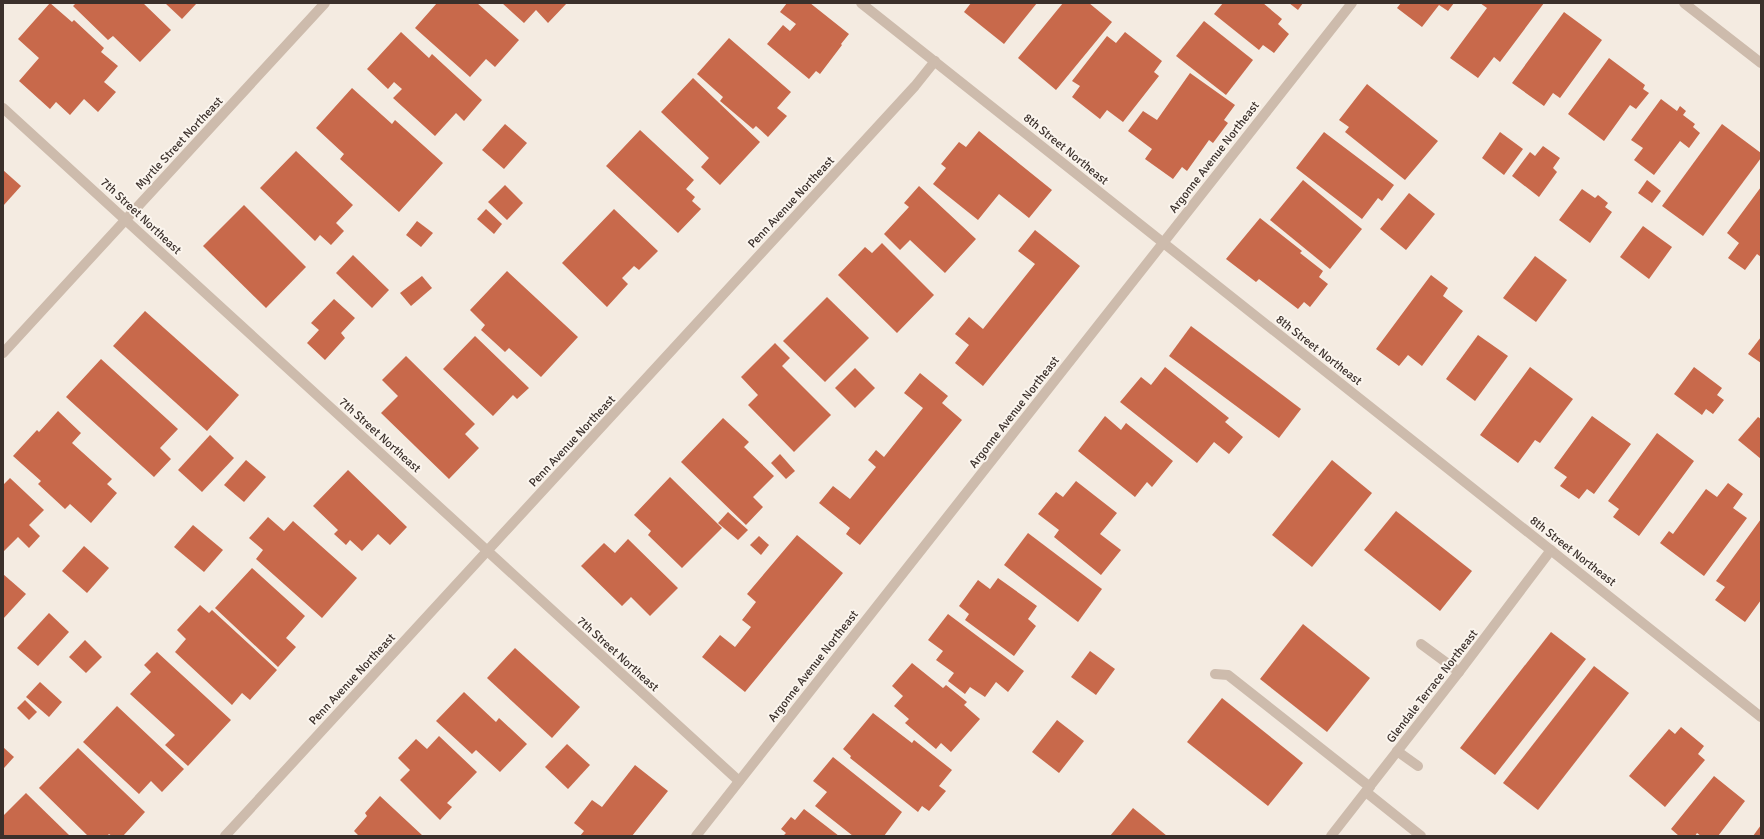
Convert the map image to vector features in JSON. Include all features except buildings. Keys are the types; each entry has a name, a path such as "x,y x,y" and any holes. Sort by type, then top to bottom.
{"street":[{"name":"Myrtle Street Northeast","path":"3,353 325,3"},
{"name":"8th Street Northeast","path":"862,3 1761,717"},
{"name":"Argonne Avenue Northeast","path":"696,836 1352,3"},
{"path":"1684,3 1761,63"},
{"name":"Penn Avenue Northeast","path":"225,836 915,86 934,61"},
{"name":"7th Street Northeast","path":"3,108 739,781"},
{"name":"Glendale Terrace Northeast","path":"1331,836 1460,672 1551,550"},
{"path":"1421,644 1460,672"},
{"path":"1215,674 1228,676 1368,789 1421,836"},
{"path":"1398,751 1418,766"}]}
